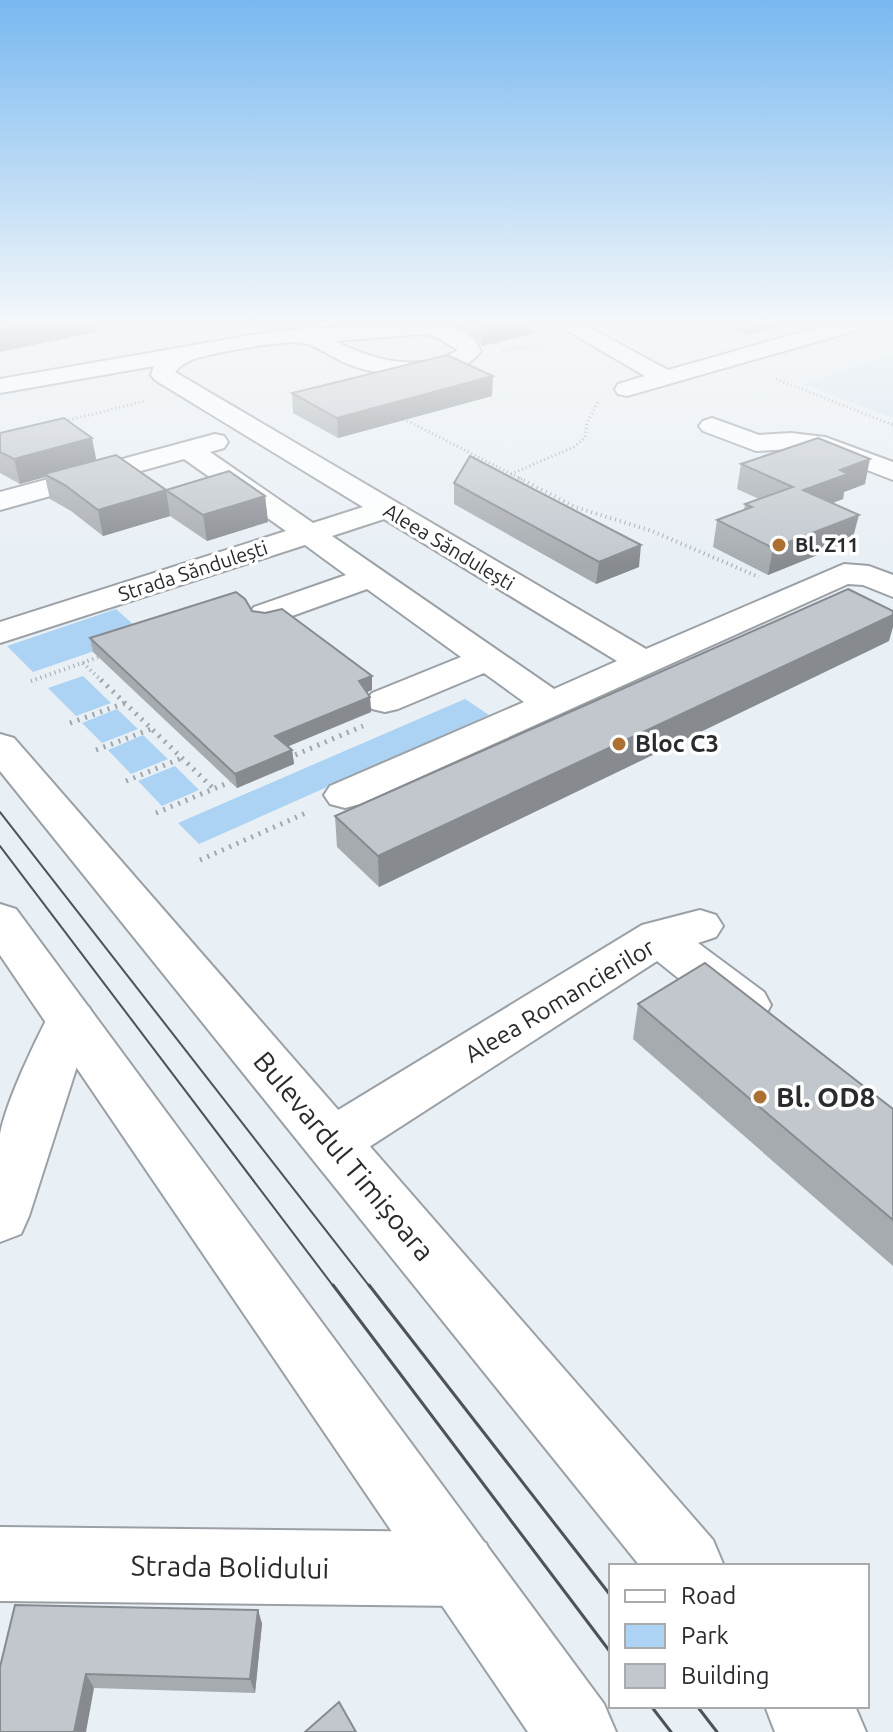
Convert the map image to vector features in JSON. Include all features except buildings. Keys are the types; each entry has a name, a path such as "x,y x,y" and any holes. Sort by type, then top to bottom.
{"street":[{"name":"Aleea Săndulești","path":"213,405 643,662"},
{"path":"712,426 756,443 791,441 825,445 893,472"},
{"path":"0,501 256,430"},
{"path":"188,449 550,703"},
{"name":"Strada Săndulești","path":"0,633 386,509"},
{"path":"345,795 893,550"},
{"path":"844,574 869,576 893,587"},
{"path":"266,614 370,577"},
{"path":"385,701 487,659"},
{"name":"Bulevardul Timișoara","path":"0,746 685,1564"},
{"path":"0,920 576,1732"},
{"name":"Aleea Romancierilor","path":"332,1142 680,932 782,1033"},
{"path":"0,1216 52,1063 71,1020"},
{"name":"Strada Bolidului","path":"0,1564 460,1569"},
{"path":"806,1708 826,1732"}],"path":[{"path":"58,423 132,405"},
{"path":"499,479 574,447 585,438 596,405"},
{"path":"842,405 893,425"},
{"path":"394,414 575,507 704,552 796,595"},
{"path":"507,480 519,478"},
{"path":"31,681 99,657"},
{"path":"83,663 214,789"},
{"path":"70,723 125,703"},
{"path":"96,750 151,729"},
{"path":"126,781 182,758"},
{"path":"156,813 230,782"},
{"path":"200,860 345,795"}],"shaded area":[{"path":"858,405 893,405 893,418"}],"green space":[{"path":"116,609 144,634 33,672 7,646"},
{"path":"83,676 111,703 76,716 48,688"},
{"path":"465,699 489,715 199,844 178,823"},
{"path":"117,709 138,729 102,743 82,723"},
{"path":"143,735 168,759 131,774 108,750"},
{"path":"175,766 199,790 162,806 138,781"}],"tram line":[{"path":"0,812 370,1287"},
{"path":"0,846 334,1287"},
{"path":"333,1285 609,1650"},
{"path":"369,1285 609,1593"},
{"path":"653,1708 671,1732"},
{"path":"699,1708 717,1732"}],"place":[{"name":"Bl. Z11","path":"779,545"},
{"name":"Bloc C3","path":"619,744"},
{"name":"Bl. OD8","path":"760,1097"}]}
